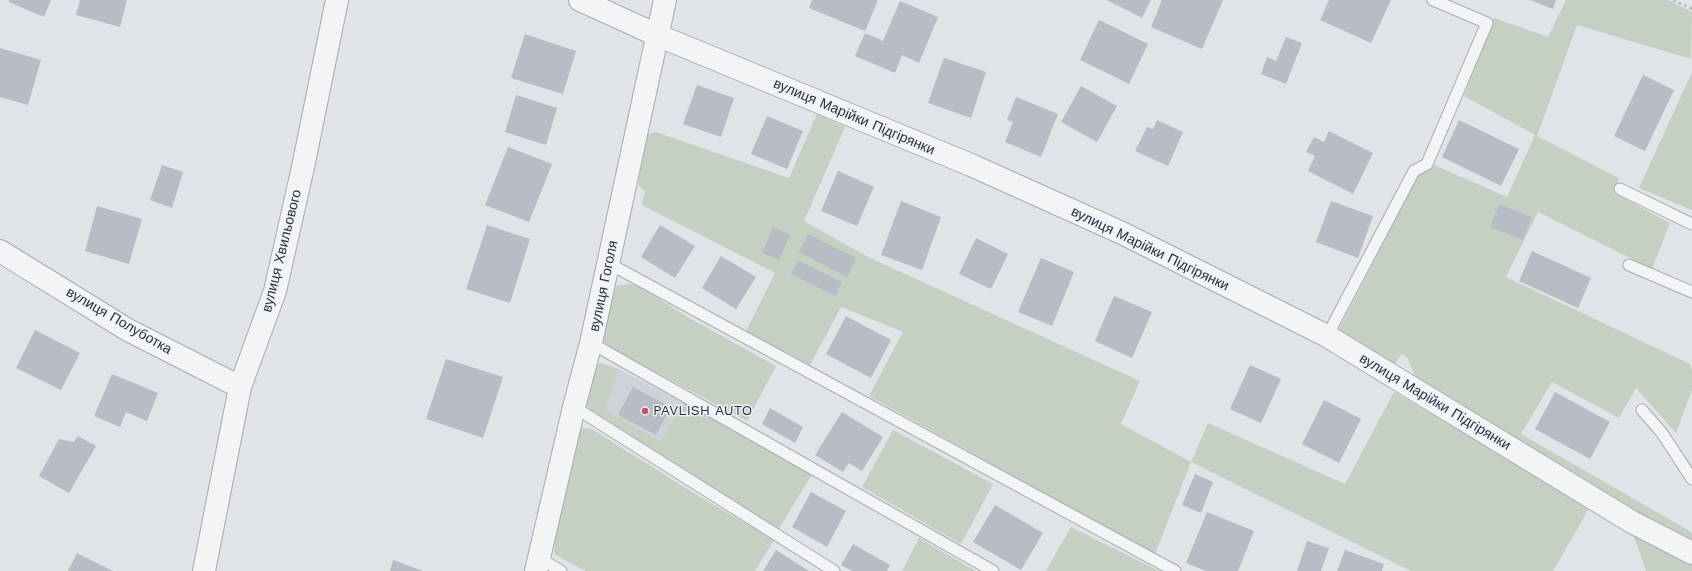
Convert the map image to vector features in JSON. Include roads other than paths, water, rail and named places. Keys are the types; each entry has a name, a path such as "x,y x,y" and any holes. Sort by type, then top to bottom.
{"street":[{"name":"вулиця Хвильового","path":"204,571 240,387 275,291 303,167 336,0"},
{"name":"вулиця Марійки Підгірянки","path":"580,0 657,35 971,165 1100,223 1327,336 1632,522 1692,553"},
{"name":"вулиця Гоголя","path":"538,565 574,407 592,343 665,0"},
{"name":"вулиця Полуботка","path":"0,251 128,330 240,387"}],"lane":[{"path":"1327,336 1414,171 1427,164 1487,23 1433,0"},
{"path":"1620,189 1692,224"},
{"path":"608,263 1175,571"},
{"path":"1629,266 1692,292"},
{"path":"592,343 993,571"},
{"path":"574,407 834,571"},
{"path":"1642,410 1662,433 1692,479"},
{"path":"538,565 561,571"}],"place":[{"name":"PAVLISH AUTO","path":"645,411"}]}
